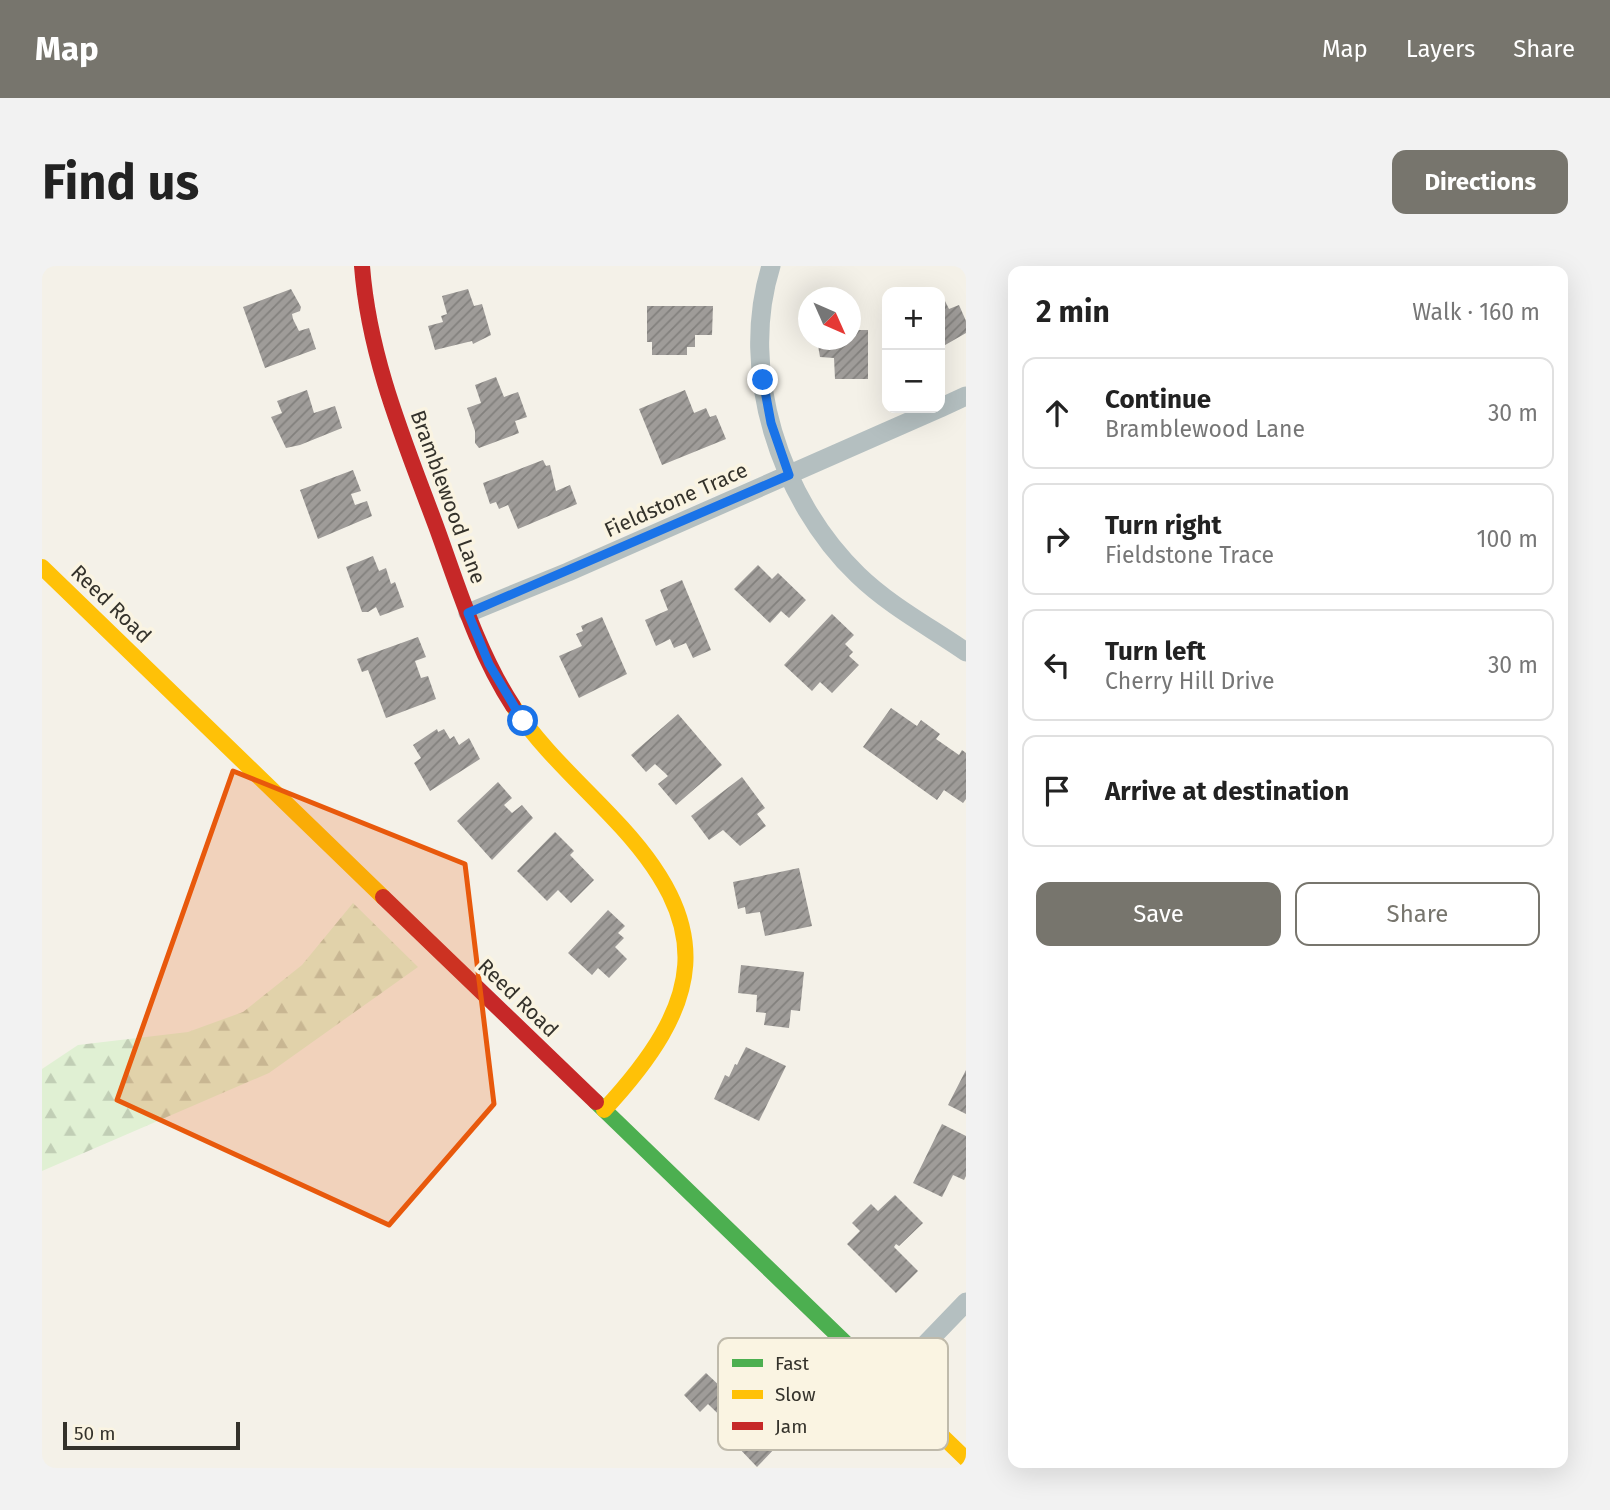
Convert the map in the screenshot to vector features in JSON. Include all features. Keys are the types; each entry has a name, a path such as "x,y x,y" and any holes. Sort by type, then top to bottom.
{"main road":[{"name":"Bramblewood Lane","path":"362,266 365,306 379,370 489,664 523,721 559,766 651,859 673,898 680,918 685,973 674,1016 660,1045 604,1110"},
{"name":"Reed Road","path":"42,567 840,1338"},
{"name":"Reed Road","path":"948,1442 966,1460"}],"street":[{"path":"771,266 760,336 763,380 771,423 789,475 821,532 857,574 900,610 966,652"},
{"name":"Fieldstone Trace","path":"945,406 966,396"},
{"name":"Fieldstone Trace","path":"468,613 929,413"},
{"path":"931,1338 966,1301"}],"highlighted area":[{"path":"233,771 465,864 494,1104 389,1225 117,1100"}],"green space":[{"path":"353,903 418,967 269,1073 42,1171 42,1069 78,1045 188,1032 243,1012 302,965"}],"building":[{"path":"291,289 301,307 300,311 292,314 293,319 299,331 309,328 316,349 265,368 243,307"},
{"path":"468,289 474,306 482,304 491,335 473,344 472,341 435,350 428,326 443,322 441,316 447,314 442,296"},
{"path":"945,301 949,309 959,305 966,321 966,333 945,345"},
{"path":"647,306 713,306 712,335 695,335 695,347 687,347 687,355 652,355 652,342 647,342"},
{"path":"861,330 868,330 868,379 835,379 834,358 820,357 819,350 861,350"},
{"path":"496,377 504,397 518,392 527,417 515,421 519,433 479,448 475,443 475,431 467,408 481,403 475,385"},
{"path":"307,390 314,413 335,406 342,428 286,448 271,417 282,413 277,401"},
{"path":"685,390 694,413 706,408 710,417 716,415 726,439 662,465 639,409"},
{"path":"543,460 546,466 550,465 556,491 570,485 577,504 518,529 508,505 499,509 496,502 490,504 483,483"},
{"path":"353,470 361,491 351,494 355,505 367,501 372,516 318,539 300,490"},
{"path":"373,556 379,571 386,568 391,584 395,582 404,607 380,616 376,607 362,612 346,567"},
{"path":"758,565 772,579 778,573 806,600 789,618 781,611 770,623 734,589"},
{"path":"682,580 711,650 693,658 686,643 674,648 670,639 656,646 645,620 668,610 660,590"},
{"path":"832,614 854,635 845,644 853,652 849,656 859,665 832,693 820,682 812,691 784,665"},
{"path":"602,617 627,674 579,698 559,656 582,646 576,634 583,631 581,626"},
{"path":"418,637 426,657 415,661 421,678 428,676 436,699 386,718 368,670 362,672 357,659"},
{"path":"891,708 917,726 921,720 940,734 936,739 959,755 962,750 966,753 966,799 963,803 944,790 937,800 863,747"},
{"path":"678,714 722,765 676,805 658,784 668,776 655,764 646,772 631,755"},
{"path":"437,729 438,732 444,729 450,739 454,736 459,745 469,738 480,759 430,791 414,763 421,758 413,745"},
{"path":"742,777 765,808 757,814 766,826 740,846 723,830 709,840 691,816"},
{"path":"498,782 512,798 504,805 512,813 522,805 533,818 492,860 457,821"},
{"path":"555,832 574,851 570,855 594,880 571,903 558,890 547,901 517,871"},
{"path":"799,868 812,926 765,936 760,912 746,914 745,907 738,909 733,882"},
{"path":"608,910 625,926 618,933 624,938 615,947 627,959 609,978 598,968 592,975 568,953"},
{"path":"741,965 804,972 800,1011 791,1010 789,1028 764,1025 766,1013 756,1012 757,995 738,993"},
{"path":"746,1047 786,1066 759,1121 714,1099 725,1075 729,1077"},
{"path":"966,1070 966,1114 948,1105"},
{"path":"942,1124 966,1136 966,1176 964,1180 953,1175 942,1197 913,1183"},
{"path":"895,1195 923,1223 899,1246 896,1244 894,1247 918,1271 896,1293 847,1244 860,1231 852,1223 871,1204 878,1211"},
{"path":"706,1373 718,1384 718,1414 708,1404 700,1412 684,1395"},
{"path":"741,1450 773,1450 757,1467"}],"traffic: fast":[{"path":"596,1102 840,1338"}],"traffic: slow":[{"path":"42,567 383,897"},
{"path":"513,706 548,750 646,857 670,895 683,930 685,965 678,1000 662,1035 637,1071 604,1110"},
{"path":"948,1442 966,1459"}],"traffic: jam":[{"path":"362,266 372,333 400,430 469,618 489,663 513,706"},
{"path":"383,897 596,1102"}],"route":[{"path":"523,721 489,664 468,613 789,475 771,423 763,380"}]}
